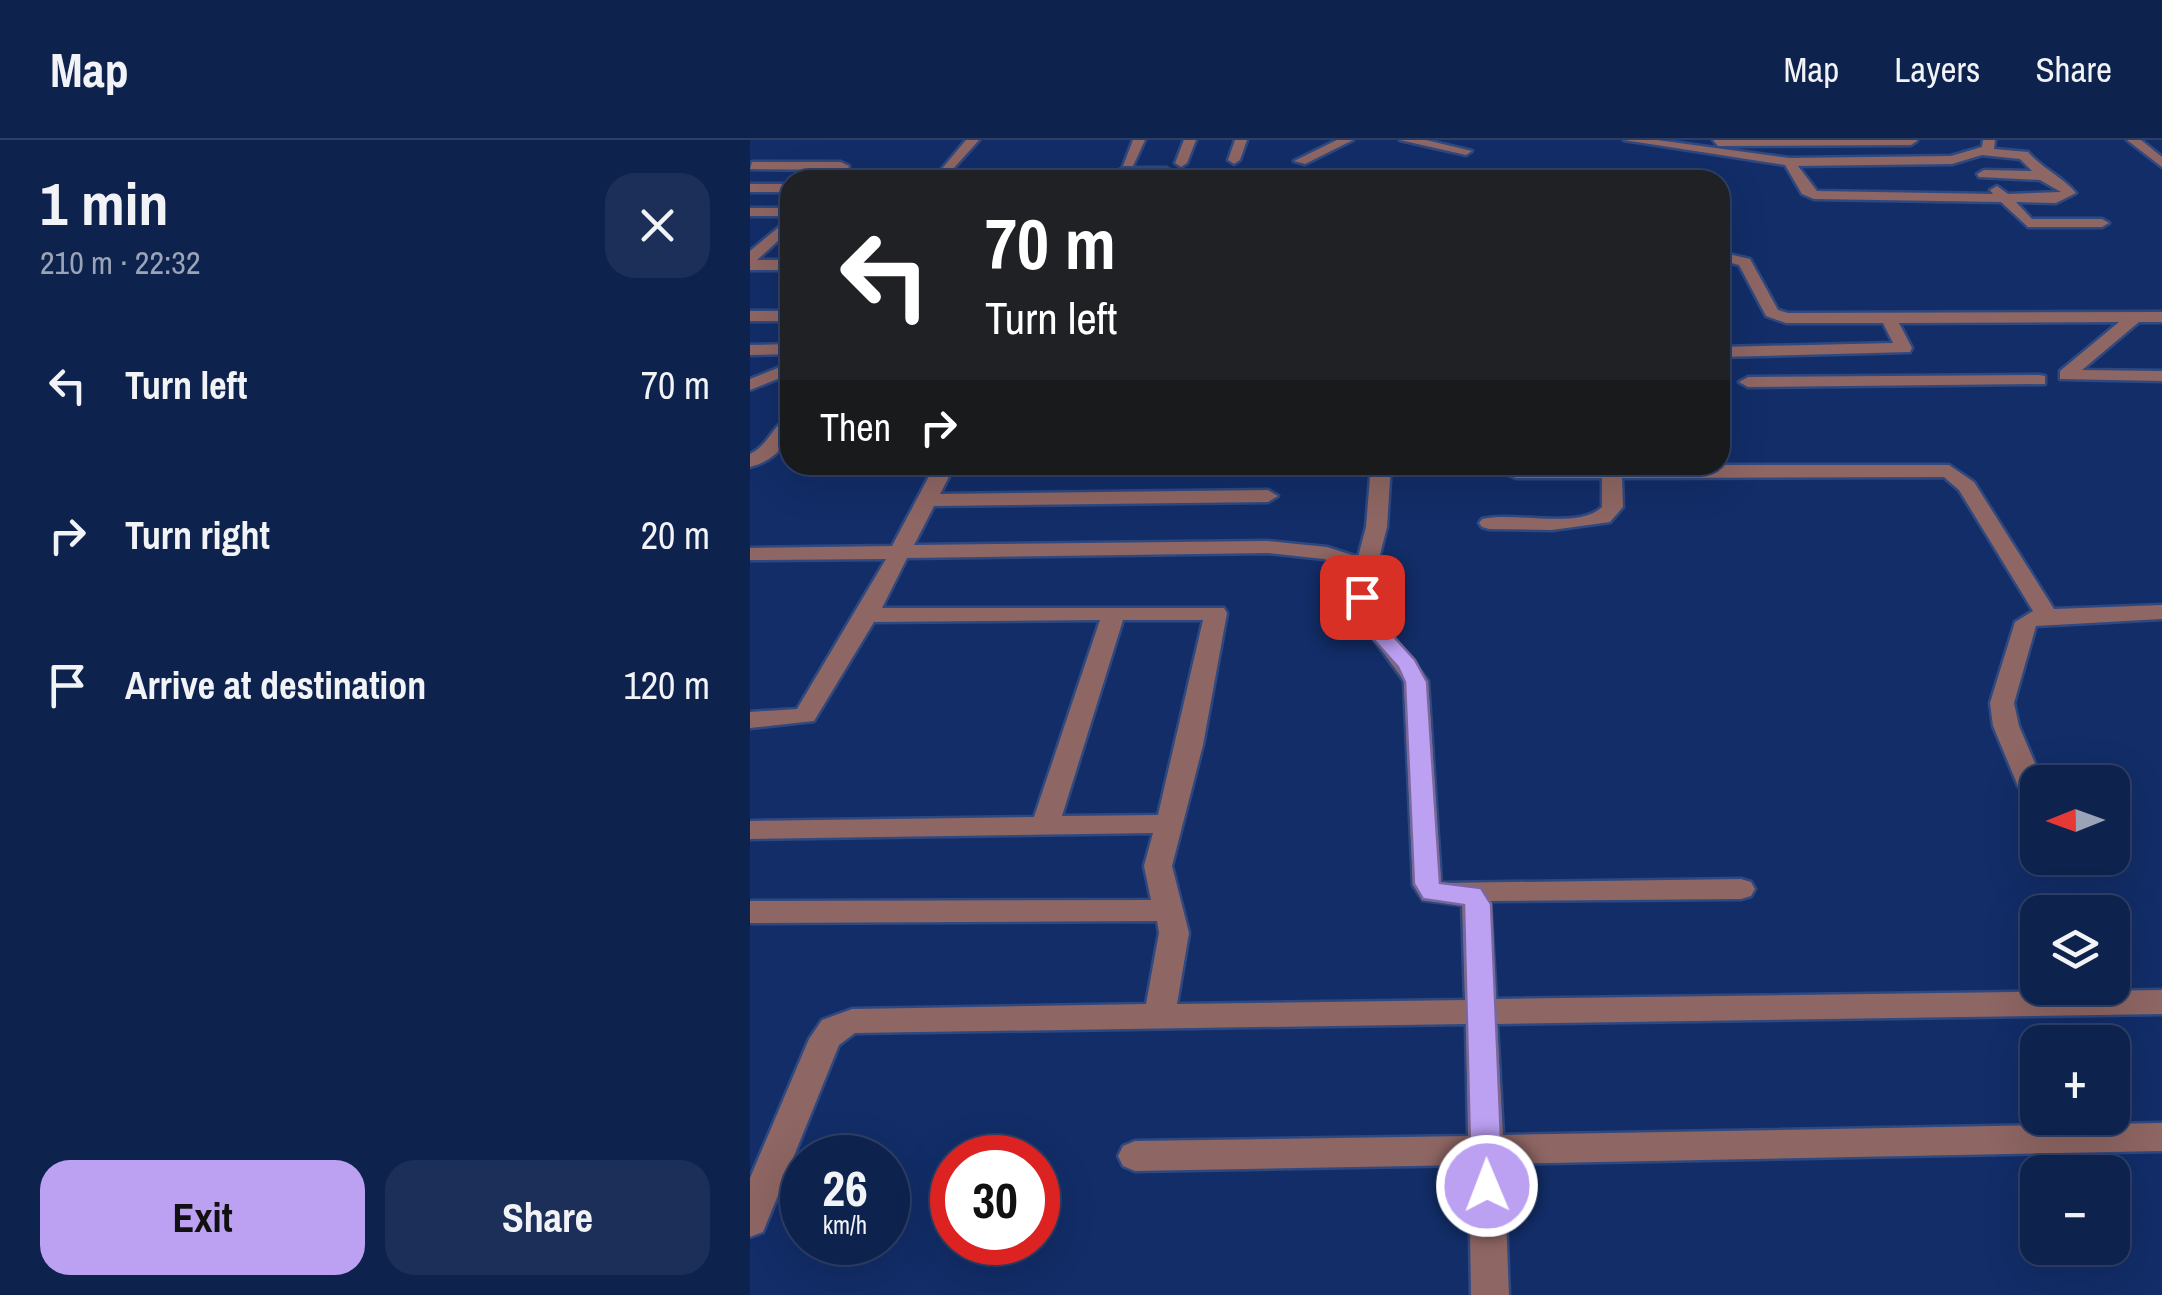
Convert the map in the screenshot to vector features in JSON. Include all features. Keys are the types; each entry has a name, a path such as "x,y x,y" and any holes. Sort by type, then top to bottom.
{"street":[{"path":"948,170 973,140"},
{"path":"1124,170 1139,140"},
{"path":"1182,163 1190,140"},
{"path":"1234,160 1241,140"},
{"path":"1300,162 1346,140"},
{"path":"1406,140 1466,152"},
{"path":"1630,140 1789,162 1934,160 1981,150 2024,155 2044,178"},
{"path":"1664,145 1911,140 1934,160"},
{"path":"2133,140 2162,163"},
{"path":"1981,150 1984,174 2028,223 2102,224"},
{"path":"1789,162 1806,191 1814,195 2056,198 2069,193 2062,184 2044,178 1984,174"},
{"path":"752,166 841,166 843,170"},
{"path":"750,188 780,188"},
{"path":"750,212 780,212"},
{"path":"750,262 780,231"},
{"path":"750,236 774,236"},
{"path":"1730,258 1745,262 1775,315 2162,316"},
{"path":"750,262 780,264"},
{"path":"2138,315 2066,374 2162,376"},
{"path":"750,316 780,316"},
{"path":"1730,352 1904,348 1888,317"},
{"path":"750,350 780,349"},
{"path":"1835,351 1850,381"},
{"path":"750,385 780,372"},
{"path":"1748,382 2039,380"},
{"path":"758,457 780,434"},
{"path":"1730,472 1950,471 1967,486 2047,616"},
{"path":"750,720 805,716 867,616 941,475"},
{"path":"1380,475 1376,533 1360,577 1364,609 1376,631 1408,664 1419,694 1427,884 1432,893 1741,889"},
{"path":"1489,524 1596,521 1613,512 1616,503 1611,475"},
{"path":"928,500 1268,496"},
{"path":"750,554 1290,548 1326,553 1364,566"},
{"path":"867,616 1208,611 1217,616 1158,866 1174,933 1159,1017"},
{"path":"1045,826 1114,612"},
{"path":"2022,765 2006,726 2002,703 2028,619 2162,612"},
{"path":"750,830 1168,824"},
{"path":"1471,895 1478,904 1484,1012 1490,1295"},
{"path":"750,912 1170,910"},
{"path":"750,1221 825,1038 841,1024 2162,1002"},
{"path":"1135,1156 2162,1138"}],"route":[{"path":"1362,597 1376,631 1408,664 1419,694 1429,890 1471,895 1478,904 1487,1186"}]}
